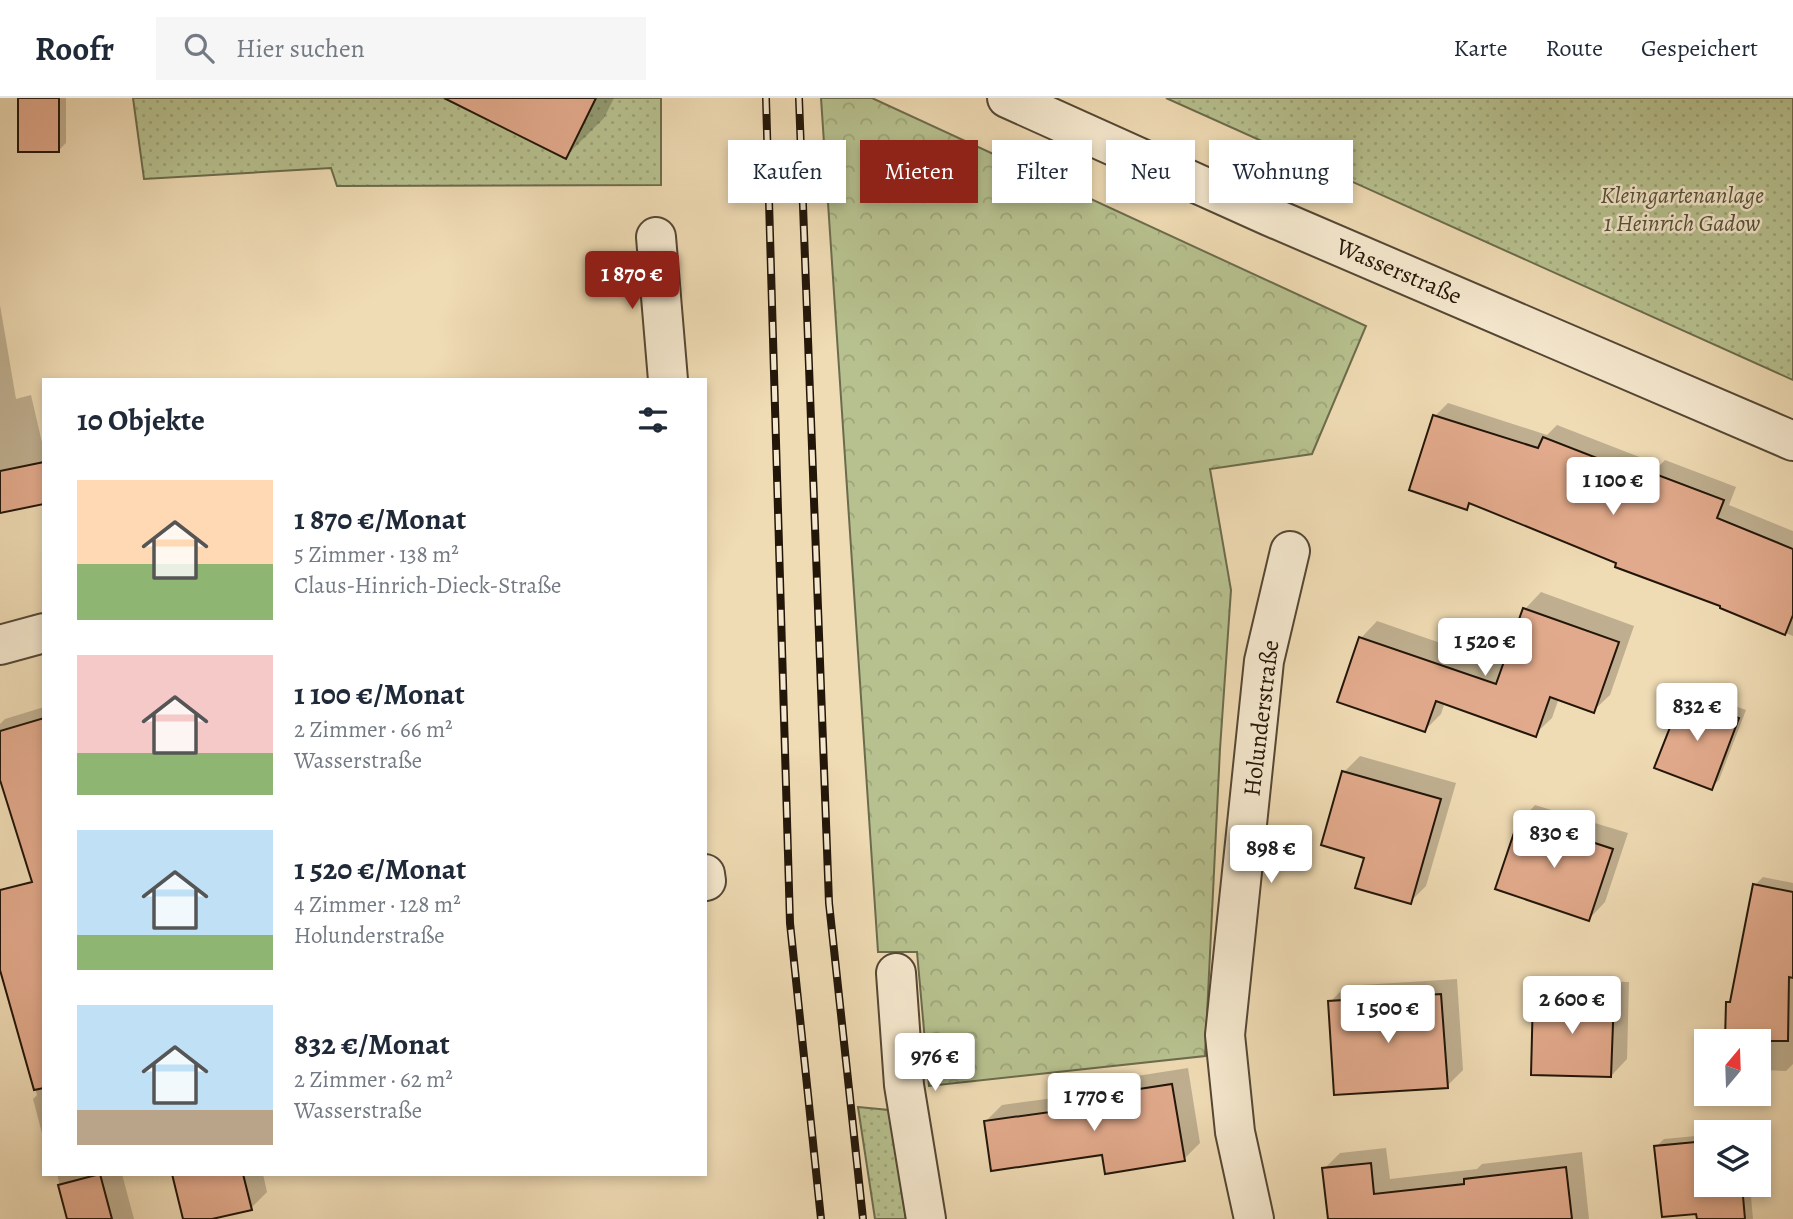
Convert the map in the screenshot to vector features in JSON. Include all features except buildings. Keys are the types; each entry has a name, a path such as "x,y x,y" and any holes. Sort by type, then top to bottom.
{"street":[{"name":"Wasserstraße","path":"1007,98 1269,216 1793,440"},
{"path":"656,237 668,378"},
{"name":"Holunderstraße","path":"1254,1219 1235,1132 1226,1035 1264,661 1290,551"},
{"path":"0,645 42,634"},
{"path":"896,973 904,1085 926,1219"}],"green space":[{"path":"133,98 661,98 661,185 337,186 331,168 144,179"},
{"path":"821,98 872,98 963,140 860,140 860,203 978,203 978,147 992,153 992,203 1092,203 1092,200 1366,326 1312,454 1210,469 1231,590 1220,749 1205,1056 929,1086 917,952 878,952 828,203 846,203 846,140 824,140"},
{"name":"Kleingartenanlage 1 Heinrich Gadow","path":"1166,98 1793,98 1793,380 1353,182 1353,140 1259,140"},
{"path":"858,1107 889,1110 906,1219 875,1219"}],"railway":[{"path":"766,98 790,923 821,1219"},
{"path":"799,98 829,903 863,1219"}]}
